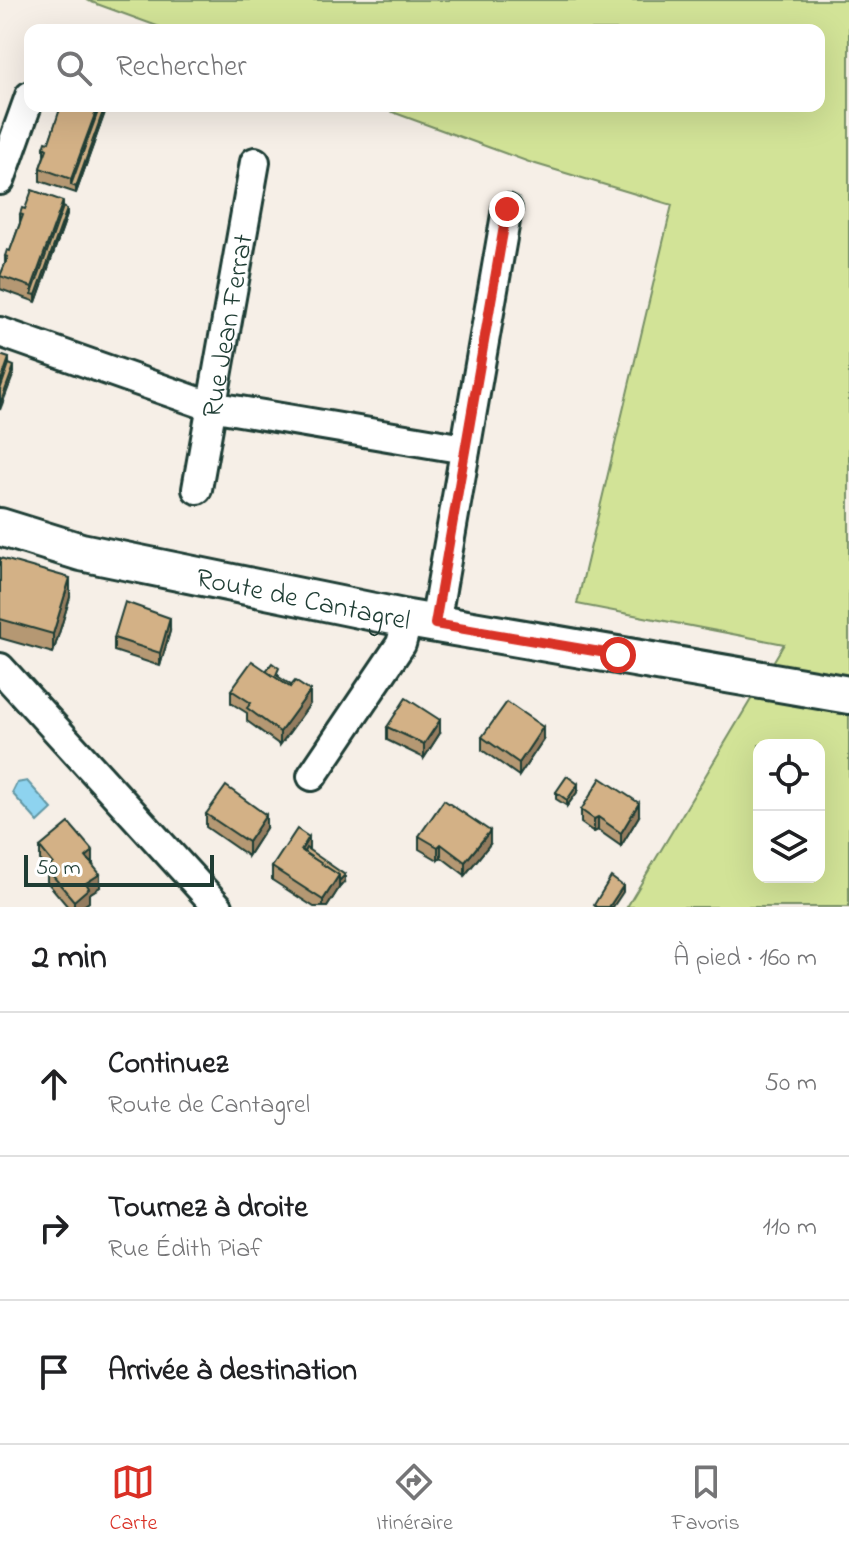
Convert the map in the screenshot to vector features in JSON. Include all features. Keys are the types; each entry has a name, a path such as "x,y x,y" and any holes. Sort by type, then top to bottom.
{"street":[{"path":"0,180 24,112"},
{"name":"Rue Jean Ferrat","path":"197,489 255,162"},
{"path":"312,776 401,644 421,621 465,449 507,209"},
{"path":"0,332 210,406 465,449"},
{"name":"Route de Cantagrel","path":"0,527 81,552 421,621 849,695"},
{"path":"0,668 218,907"}],"green space":[{"path":"86,0 849,0 849,907 627,907 784,644 577,604 672,205 529,162 392,112 825,112 825,24 152,24"}],"water":[{"path":"27,781 52,809 38,822 12,793 17,783"}],"building":[{"path":"59,112 96,112 71,179 40,168 47,149 44,147 46,141 49,142"},
{"path":"98,112 103,112 76,187 71,185"},
{"path":"32,190 63,201 32,287 0,276 8,257 5,256 7,250 10,251 23,215 20,214 22,208 25,209"},
{"path":"63,207 67,209 36,295 32,294"},
{"path":"0,355 9,358 0,384"},
{"path":"9,364 14,366 0,404 0,390"},
{"path":"0,558 70,578 53,634 0,619"},
{"path":"125,602 170,618 160,653 114,638"},
{"path":"252,661 290,687 295,681 310,691 280,732 247,708 251,703 231,690"},
{"path":"272,663 279,668 276,675 290,687 266,671"},
{"path":"406,698 440,720 424,744 387,727"},
{"path":"507,702 543,727 519,763 482,737"},
{"path":"567,776 578,784 567,800 556,792"},
{"path":"601,778 639,803 621,833 598,817 594,819 581,810"},
{"path":"226,786 266,815 248,842 206,814"},
{"path":"444,800 490,831 465,862 441,844 438,847 419,836"},
{"path":"69,823 93,851 86,857 100,874 86,883 89,888 74,901 47,869 53,863 40,847"},
{"path":"297,829 309,837 301,850 339,875 323,900 272,867"},
{"path":"306,848 345,875 339,881 339,875 304,852"},
{"path":"611,877 623,886 609,907 596,907 594,905"}],"route":[{"path":"507,209 438,592 435,624 618,655"}]}
